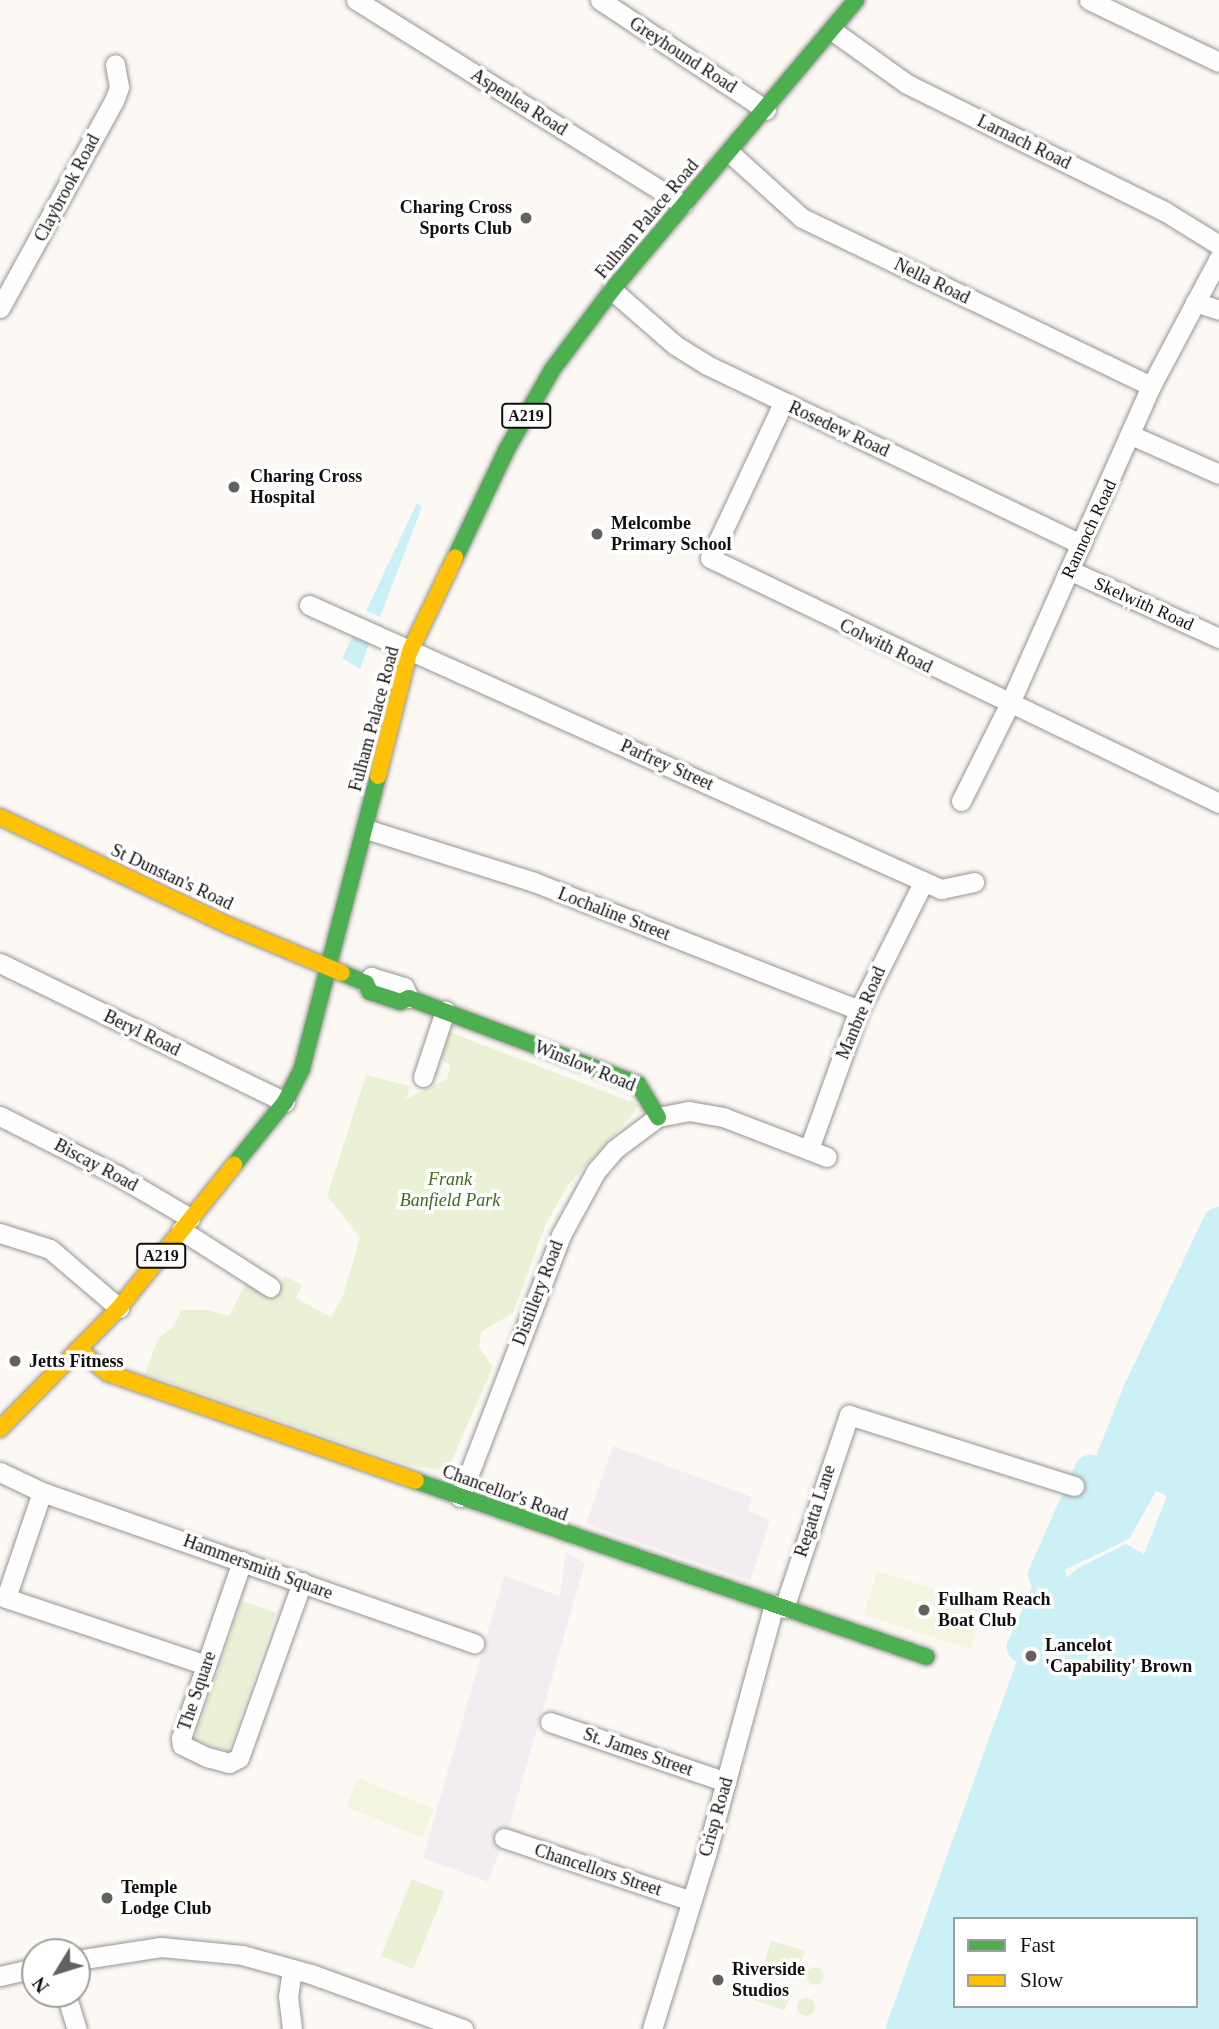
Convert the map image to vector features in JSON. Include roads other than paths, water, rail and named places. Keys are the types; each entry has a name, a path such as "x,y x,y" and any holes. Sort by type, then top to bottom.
{"main road":[{"name":"Fulham Palace Road","path":"0,1429 119,1307 285,1102 302,1068 330,968 409,653 507,449 552,370 612,290 682,204 833,31 856,0"},
{"name":"St Dunstan's Road","path":"0,817 196,911 330,968"},
{"name":"Winslow Road","path":"330,968 366,983"},
{"name":"Winslow Road","path":"410,998 638,1084 658,1117"},
{"name":"Chancellor's Road","path":"78,1349 118,1377 928,1657"}],"street":[{"name":"Aspenlea Road","path":"356,0 682,204"},
{"name":"Greyhound Road","path":"600,0 766,110"},
{"path":"1089,0 1219,62"},
{"name":"Larnach Road","path":"833,31 907,84 1164,211 1219,245"},
{"name":"Claybrook Road","path":"0,308 114,101 119,87 115,64"},
{"name":"Nella Road","path":"729,152 802,218 1151,386"},
{"name":"Rannoch Road","path":"961,802 1009,705 1151,386 1219,258"},
{"name":"Rosedew Road","path":"612,290 675,345 783,403 1081,544"},
{"path":"1195,302 1219,310"},
{"name":"Colwith Road","path":"783,403 710,558 1009,705 1219,803"},
{"path":"1131,435 1219,474"},
{"name":"Skelwith Road","path":"1069,570 1219,638"},
{"name":"Parfrey Street","path":"309,604 409,653 941,889 974,882"},
{"name":"Lochaline Street","path":"366,829 534,882 859,1010"},
{"name":"Manbre Road","path":"809,1149 859,1010 924,881"},
{"name":"Beryl Road","path":"0,963 285,1102"},
{"name":"Winslow Road","path":"366,983 371,977 404,987 410,998"},
{"path":"423,1077 445,1011"},
{"path":"658,1117 704,1112 827,1157"},
{"name":"Biscay Road","path":"0,1116 117,1175 270,1287"},
{"name":"Distillery Road","path":"460,1497 573,1212 615,1149 658,1117"},
{"path":"0,1233 50,1249 119,1307"},
{"name":"Regatta Lane","path":"779,1606 849,1415 1073,1486"},
{"name":"Hammersmith Square","path":"0,1472 42,1492 474,1643"},
{"path":"42,1492 5,1598 206,1665"},
{"name":"The Square","path":"242,1561 182,1745 207,1757 235,1762 302,1582"},
{"name":"Crisp Road","path":"652,2029 779,1606"},
{"name":"St. James Street","path":"550,1722 726,1782"},
{"name":"Chancellors Street","path":"504,1839 691,1901"},
{"path":"91,1958 174,1948 242,1955 292,1969 463,2029"},
{"path":"292,1969 288,1996 292,2029"},
{"path":"0,1976 21,1971"},
{"path":"70,2008 77,2029"}],"water":[{"path":"417,503 422,507 380,617 366,611"},
{"path":"356,630 371,638 360,669 342,658"},
{"path":"1219,1223 1219,2029 902,2029 1037,1652 1023,1647 1047,1593 1050,1577 1044,1575 1090,1471 1106,1476 1140,1389"}],"waterway":[{"path":"902,2029 1037,1652 1023,1647 1047,1593 1050,1577 1044,1575 1090,1471 1105,1477 1140,1389 1219,1223"}],"place":[{"name":"Charing Cross Sports Club","path":"526,218"},
{"name":"Charing Cross Hospital","path":"234,487"},
{"name":"Melcombe Primary School","path":"597,534"},
{"name":"Jetts Fitness","path":"15,1361"},
{"name":"Fulham Reach Boat Club","path":"924,1610"},
{"name":"Lancelot 'Capability' Brown","path":"1031,1656"},
{"name":"Temple Lodge Club","path":"107,1898"},
{"name":"Riverside Studios","path":"718,1980"}],"park label":[{"name":"Frank Banfield Park","path":"450,1190"}]}
